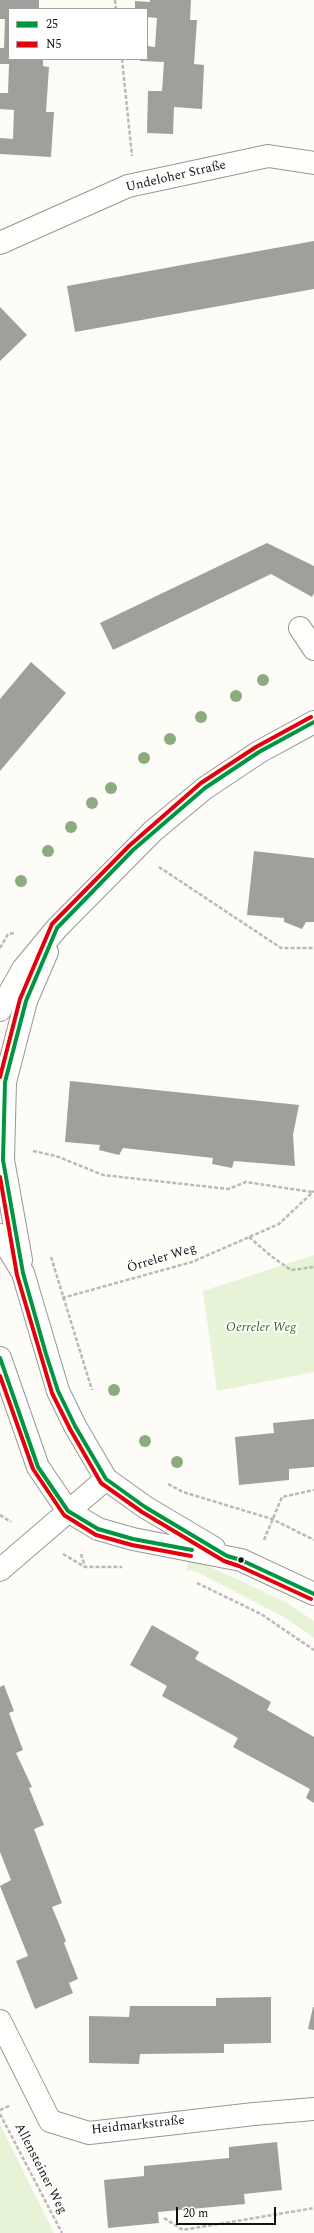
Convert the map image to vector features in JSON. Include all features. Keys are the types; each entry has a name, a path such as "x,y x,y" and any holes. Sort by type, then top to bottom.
{"street":[{"name":"Undeloher Straße","path":"0,243 128,186 268,156 314,163"},
{"path":"300,628 314,649"},
{"path":"0,1010 23,969 57,928 133,850 205,788 259,752 314,722"},
{"path":"57,928 26,1001 2,1088 3,1160 23,1274 58,1391 75,1426 106,1479 145,1507 227,1556 253,1566 314,1594"},
{"path":"0,1235 23,1274"},
{"path":"0,1358 38,1467 68,1511 98,1529 119,1535 227,1556"},
{"path":"0,1570 106,1479"},
{"name":"Heidmarkstraße","path":"0,2021 50,2121 89,2133 254,2114 314,2109"}],"path":[{"path":"122,60 136,184"},
{"path":"133,850 281,948 314,948"},
{"path":"31,1150 56,1156 103,1175 228,1189 246,1182 313,1192"},
{"name":"Örreler Weg","path":"32,1306 192,1262 279,1224 313,1192"},
{"path":"249,1237 271,1256 291,1270 314,1267"},
{"path":"50,1253 93,1394"},
{"path":"164,1483 183,1492 272,1519 314,1540"},
{"path":"253,1566 282,1497 314,1490"},
{"path":"196,1582 261,1614 314,1650"},
{"name":"Allensteiner Weg","path":"0,2114 62,2233"},
{"path":"164,2218 183,2230 314,2208"}],"green space":[{"name":"Oerreler Weg","path":"314,1255 314,1372 217,1391 203,1291"},
{"path":"189,1561 199,1562 287,1603 314,1621 314,1638 284,1617 197,1572 186,1570"},
{"path":"0,2124 54,2233 0,2233"}],"building":[{"path":"0,0 39,0 39,8 8,8 8,60 43,60 43,66 49,67 46,112 54,112 51,157 0,154 0,138 13,139 14,110 0,109 0,93 8,93 9,64 0,64 0,48 4,48 5,19 0,19"},
{"path":"150,0 191,0 190,20 197,20 194,64 204,65 202,109 174,107 173,134 147,133 148,91 162,91 164,62 140,61 148,60 148,46 155,47 157,18 148,17 148,8 135,8 135,1 150,2"},
{"path":"314,241 314,289 75,332 67,286"},
{"path":"0,307 27,335 0,361"},
{"path":"267,543 314,566 314,593 312,597 271,574 113,650 100,623"},
{"path":"31,662 66,693 0,771 0,699"},
{"path":"254,851 314,858 314,922 306,922 302,929 284,922 284,918 247,915"},
{"path":"70,1081 299,1105 293,1135 295,1166 234,1161 232,1168 212,1164 213,1158 123,1148 119,1155 99,1150 100,1145 65,1142"},
{"path":"314,1419 314,1467 289,1469 289,1480 239,1485 235,1437 274,1433 273,1423"},
{"path":"152,1625 199,1652 195,1659 271,1702 267,1710 314,1737 314,1803 306,1798 310,1789 233,1747 238,1738 162,1696 167,1686 130,1665"},
{"path":"4,1685 14,1711 9,1713 23,1750 16,1753 32,1787 29,1788 44,1825 34,1829 62,1903 52,1907 66,1941 64,1943 78,1979 69,1983 73,1993 35,2009 16,1961 28,1956 0,1886 11,1880 0,1852 0,1687"},
{"path":"271,1997 271,2043 224,2044 224,2053 140,2054 139,2064 89,2063 89,2016 129,2017 130,2006 216,2006 216,1998"},
{"path":"314,2007 314,2030 308,2029"},
{"path":"277,2142 282,2190 244,2194 245,2204 158,2212 159,2223 108,2228 104,2180 144,2176 144,2166 229,2158 229,2147"}],"transit line":[{"name":"N5","path":"0,1077 20,999 52,924 129,846 201,783 256,747 311,717"},
{"name":"25","path":"314,722 259,752 205,788 133,850 57,928 26,1001 5,1082 3,1160 23,1273 46,1354 58,1391 75,1426 106,1479 145,1507 227,1556 241,1560 314,1594"},
{"name":"N5","path":"0,1177 17,1275 52,1393 70,1429 101,1483 142,1512 224,1561 239,1566 311,1599"},
{"name":"25","path":"0,1358 38,1467 68,1511 98,1529 133,1539 192,1550"},
{"name":"N5","path":"0,1376 33,1469 64,1515 96,1535 132,1545 191,1556"}]}
